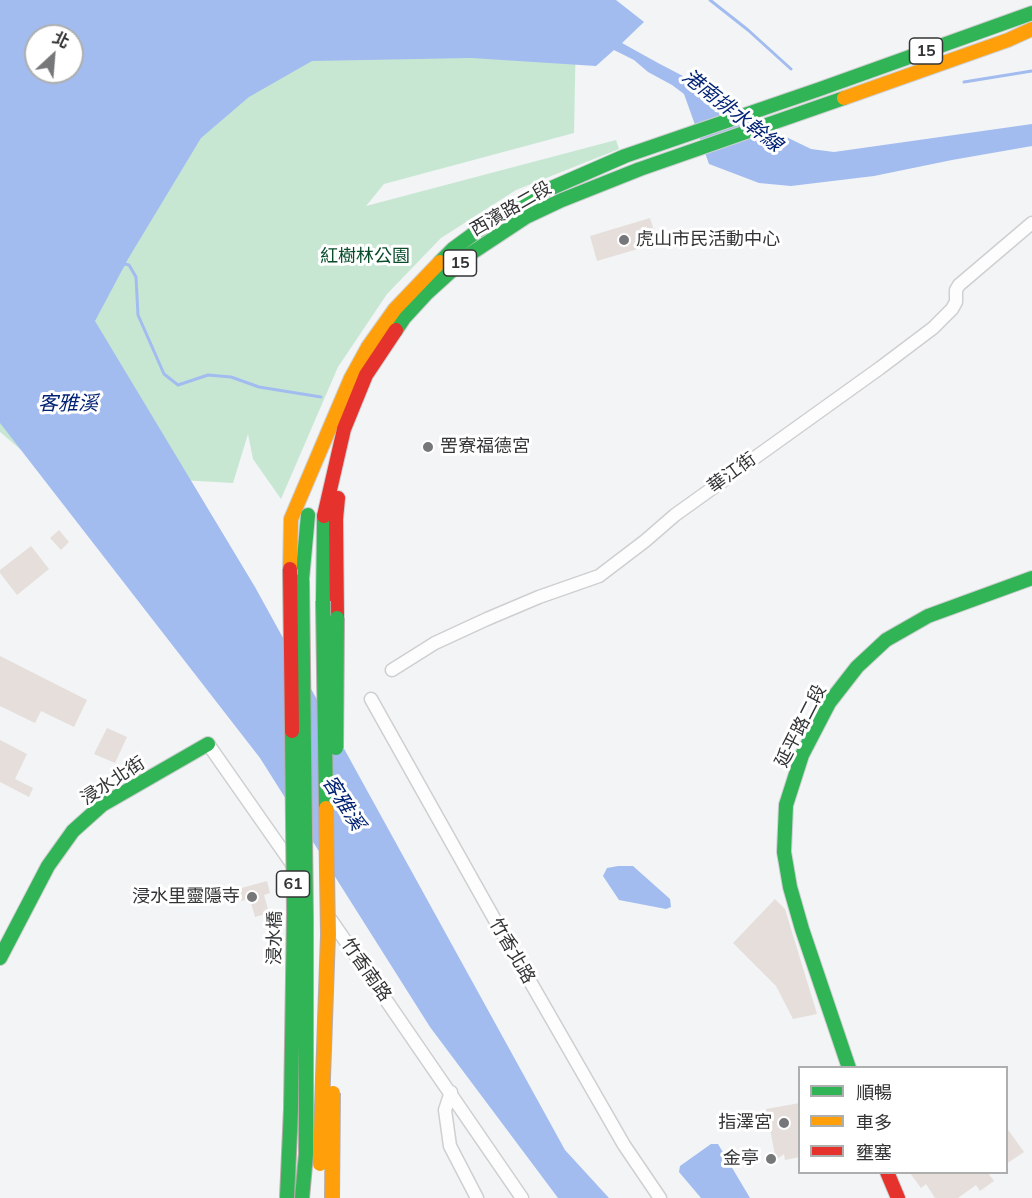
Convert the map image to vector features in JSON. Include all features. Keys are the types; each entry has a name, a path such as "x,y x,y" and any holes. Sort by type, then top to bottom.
{"main road":[{"name":"西濱路二段","path":"290,569 291,519 351,378 368,346 395,309 453,249 502,213 530,198 625,156 1032,13"},
{"name":"西濱路二段","path":"324,516 344,429 366,375 404,318 427,293 470,254 525,217 562,200 640,169 1032,29"},
{"name":"西濱路二段","path":"308,515 332,421"},
{"name":"西濱路二段","path":"332,1198 336,519 344,429"},
{"name":"浸水橋","path":"302,1198 306,1154 306,918 302,580 308,515"},
{"name":"61","path":"319,1187 328,935 323,601 324,516"},
{"name":"浸水橋","path":"287,1198 291,1109 294,913 290,569"},
{"name":"延平路二段","path":"848,1066 802,929 790,887 784,852 786,805 802,755 829,703 857,667 886,640 927,616 1032,578"},
{"name":"浸水北街","path":"0,958 48,866 73,831 102,805 208,744"},
{"path":"886,1174 898,1198"}],"street":[{"name":"華江街","path":"392,670 435,643 487,619 539,597 599,576 675,515 933,328 952,309 956,302 956,290 959,285 1032,223"},
{"name":"竹香北路","path":"371,699 618,1135 660,1198"},
{"name":"竹香南路","path":"208,744 451,1092 522,1198"},
{"path":"451,1092 445,1110 450,1146 477,1198"}],"green space":[{"name":"紅樹林公園","path":"0,0 576,30 574,133 384,184 366,206 616,140 619,149 516,190 441,238 387,294 338,367 281,499 253,459 248,434 233,483 145,478 27,455 0,432"}],"water":[{"path":"0,0 616,0 644,22 622,43 729,100 778,133 811,149 834,152 1032,124 1032,146 874,176 791,186 759,183 709,164 684,94 648,72 634,60 614,50 596,66 471,58 312,61 249,97 201,138 128,259 95,321 255,587 565,1150 609,1198 558,1198 430,1027 260,758 0,423"},
{"path":"633,866 670,899 671,907 666,909 619,900 603,876 607,868"},
{"path":"711,1144 718,1144 750,1198 701,1198 679,1172 680,1166"}],"building":[{"name":"虎山市民活動中心","path":"650,218 658,243 597,261 590,236"},
{"path":"59,530 69,542 61,550 50,538"},
{"path":"31,546 49,569 17,595 0,570"},
{"path":"0,656 87,700 74,727 41,711 35,723 0,706"},
{"path":"107,728 127,737 115,763 94,754"},
{"path":"0,740 27,754 15,779 33,788 29,797 0,782"},
{"name":"浸水里靈隱寺","path":"267,881 270,893 264,895 269,913 255,917 250,899 241,901 238,889"},
{"path":"775,899 785,909 817,1014 793,1019 776,986 733,943"},
{"name":"指澤宮","path":"798,1103 798,1157 785,1160 784,1154 776,1160 766,1109"},
{"path":"1008,1130 1024,1152 1008,1163"},
{"path":"911,1174 989,1174 994,1181 980,1191 976,1185 958,1198 935,1198 926,1184 921,1188"}],"waterway":[{"path":"710,0 748,30 791,69"},
{"path":"964,82 1032,71"},
{"path":"122,266 129,265 136,277 138,315 164,374 178,385 208,375 231,377 259,387 321,397"}],"traffic: fast":[{"path":"440,262 453,249 502,213 540,193 625,156 1032,13"},
{"path":"396,330 427,293 470,254 526,217 640,169 844,98"},
{"path":"302,580 308,515"},
{"path":"323,601 324,516"},
{"path":"848,1066 802,929 790,887 784,852 786,805 802,755 829,703 857,667 886,640 928,616 1032,578"},
{"path":"302,580 306,918 306,1154 302,1198"},
{"path":"323,601 326,808"},
{"path":"336,748 337,618"},
{"path":"287,1198 291,1109 294,913 292,731"},
{"path":"0,958 48,866 73,831 102,805 208,744"}],"traffic: slow":[{"path":"844,98 1008,40 1032,29"},
{"path":"290,569 291,519 351,378 368,347 395,309 440,262"},
{"path":"320,1164 328,935 326,808"},
{"path":"332,1198 333,1093"}],"traffic: jam":[{"path":"324,516 344,429 366,375 396,330"},
{"path":"337,618 336,519 338,498"},
{"path":"290,569 292,731"},
{"path":"888,1174 898,1198"}],"place":[{"name":"虎山市民活動中心","path":"624,240"},
{"name":"罟寮福德宮","path":"428,447"},
{"name":"浸水里靈隱寺","path":"252,897"},
{"name":"指澤宮","path":"784,1123"},
{"name":"金亭","path":"771,1159"}],"water label":[{"name":"港南排水幹線","path":"732,111"},
{"name":"客雅溪","path":"68,404"},
{"name":"客雅溪","path":"343,803"}]}
